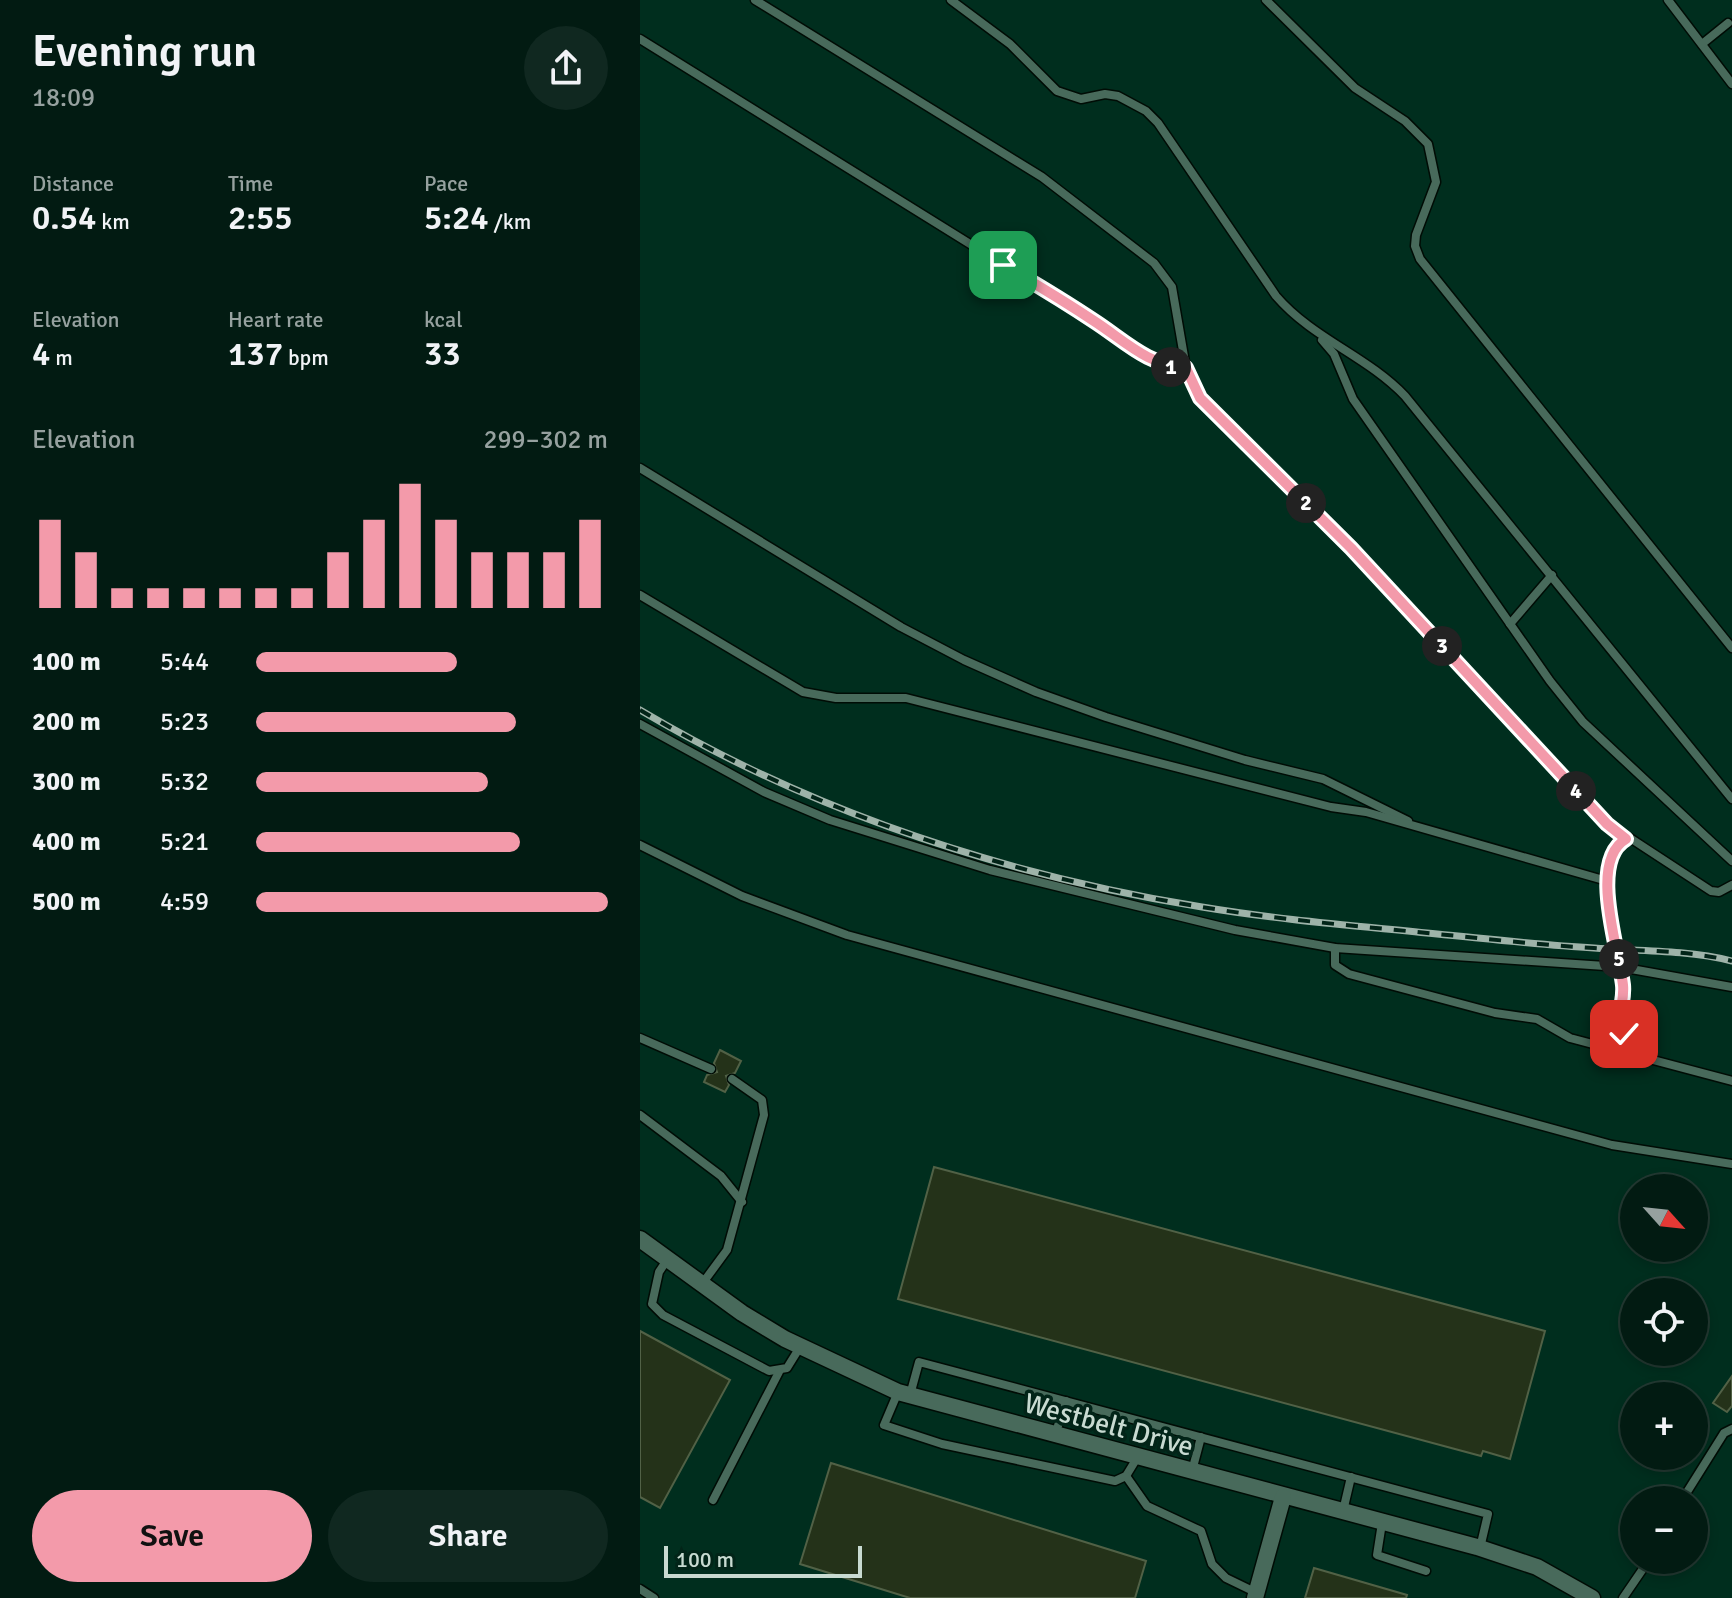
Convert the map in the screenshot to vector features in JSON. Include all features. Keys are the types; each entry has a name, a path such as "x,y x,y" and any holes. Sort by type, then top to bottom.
{"street":[{"name":"Westbelt Drive","path":"640,1239 701,1284 800,1347 904,1394 1480,1549 1537,1567 1592,1598"},
{"path":"1256,1595 1283,1497"}],"lane":[{"path":"755,0 1042,177 1154,263 1172,287 1186,368 1200,398 1351,548 1607,824 1626,839 1640,842 1711,891 1719,892 1732,885"},
{"path":"951,0 1010,44 1057,91 1081,99 1105,94 1118,96 1146,111 1276,296 1294,317 1316,334 1388,378 1732,799"},
{"path":"1266,0 1355,88 1412,126 1428,144 1436,182 1416,235 1415,246 1420,259 1732,648"},
{"path":"1668,0 1732,84"},
{"path":"1702,44 1731,24"},
{"path":"640,39 1094,321 1143,357 1157,364 1186,368"},
{"path":"1316,334 1334,354 1353,399 1510,624 1583,722 1732,861"},
{"path":"640,468 901,627 964,660 1036,692 1106,717 1245,760 1323,779 1421,828"},
{"path":"1510,624 1552,575"},
{"path":"640,595 803,692 836,698 906,698 1421,828 1607,881"},
{"path":"640,724 764,792 908,847 1235,930 1335,948 1620,967 1732,987"},
{"path":"1626,839 1609,858 1607,881 1623,991 1620,1026 1641,1057"},
{"path":"640,845 742,896 847,935 1612,1145 1732,1164"},
{"path":"1335,948 1335,965 1343,972 1495,1013 1537,1019 1570,1038 1732,1081"},
{"path":"640,1038 711,1069"},
{"path":"701,1284 727,1250 764,1115 762,1100 732,1079"},
{"path":"640,1115 721,1176 742,1202"},
{"path":"668,1259 659,1272 652,1304 663,1315 774,1371 787,1368 800,1347"},
{"path":"1137,1458 1126,1476 1115,1481 942,1444 884,1425 904,1394 919,1362 1488,1514 1480,1549"},
{"path":"713,1500 774,1371"},
{"path":"1054,1436 1066,1401"},
{"path":"1690,1486 1724,1433 1732,1429"},
{"path":"1192,1473 1201,1437"},
{"path":"1126,1476 1147,1506 1201,1531 1212,1564 1226,1578 1256,1595"},
{"path":"1343,1512 1351,1477"},
{"path":"1382,1523 1377,1555 1426,1571"},
{"path":"1623,1598 1639,1574"},
{"path":"640,1589 654,1598"}],"shaded area":[{"path":"640,0 1732,0 1732,1598 640,1598"}],"building":[{"path":"720,1050 741,1061 735,1073 726,1076 729,1085 725,1092 704,1082 707,1075 717,1072 714,1063"},
{"path":"934,1167 1545,1331 1510,1459 1483,1451 1481,1456 898,1299"},
{"path":"640,1331 730,1380 660,1508 640,1497"},
{"path":"1732,1376 1732,1406 1727,1412 1713,1403"},
{"path":"831,1463 1146,1561 1135,1598 910,1598 800,1564"},
{"path":"1314,1568 1407,1595 1406,1598 1305,1598"}],"railway":[{"path":"640,710 705,746 841,809 983,858 1128,894 1261,916 1535,944 1681,953 1732,961"}],"route":[{"path":"1003,265 1094,321 1143,357 1157,364 1186,368 1200,398 1351,548 1607,824 1626,839 1618,845 1607,866 1623,991 1619,1018 1624,1034"}]}
